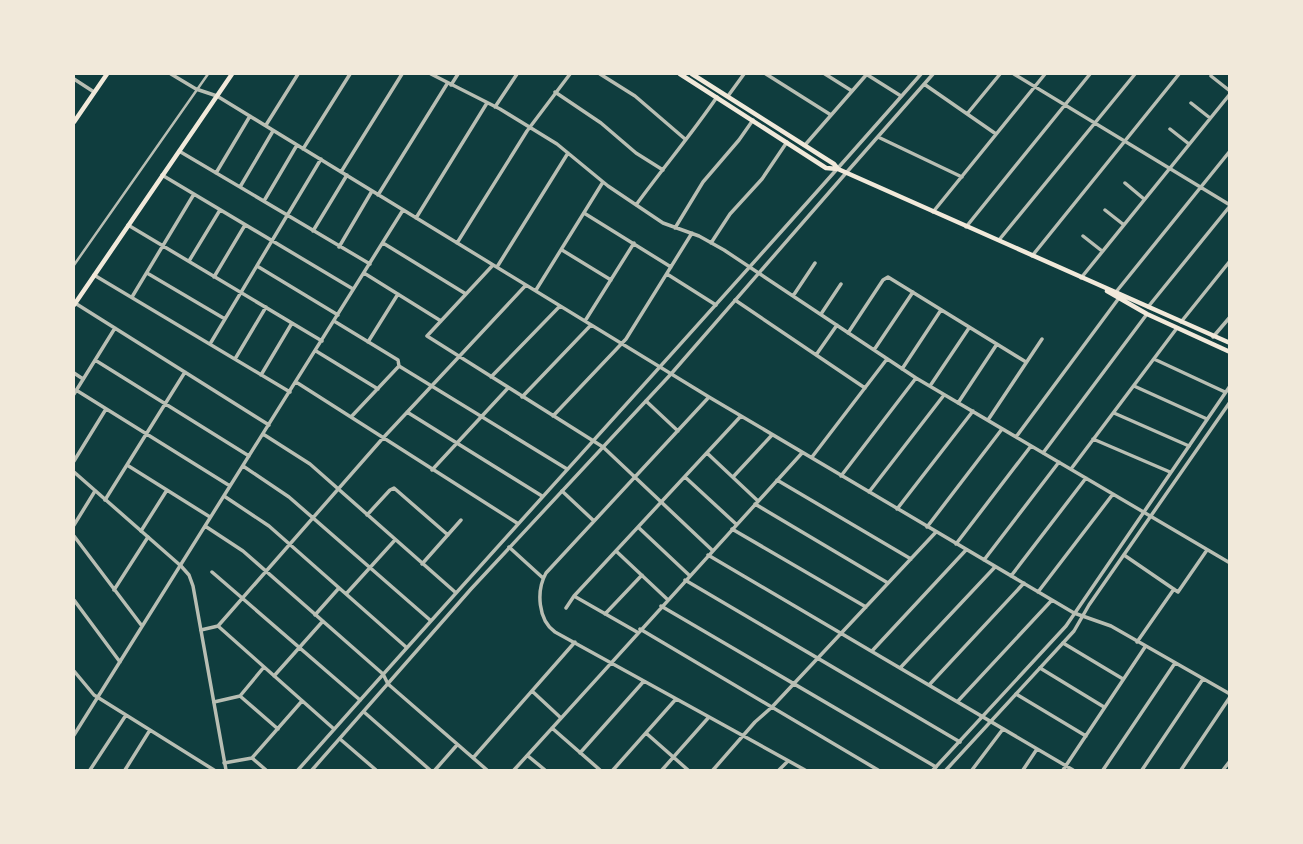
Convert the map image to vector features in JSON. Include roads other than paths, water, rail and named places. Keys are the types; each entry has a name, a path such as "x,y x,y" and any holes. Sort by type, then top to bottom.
{"main road":[{"path":"74,122 107,74"},
{"path":"74,304 232,74"},
{"path":"680,74 826,167 838,169"},
{"path":"696,75 838,169 1230,344"},
{"path":"1104,288 1147,314 1230,352"}],"street":[{"path":"171,74 196,89 217,96 661,368 966,550 1074,613 1111,626 1230,696 1181,771"},
{"path":"74,265 208,74"},
{"path":"265,125 298,74"},
{"path":"303,149 350,74"},
{"path":"341,172 402,74"},
{"path":"431,74 530,128 569,153 603,182 663,223 692,233 759,272 916,378 1230,563"},
{"path":"378,195 458,74"},
{"path":"495,107 517,74"},
{"path":"457,243 530,128 570,74"},
{"path":"600,74 635,96 685,139"},
{"path":"728,96 744,74"},
{"path":"766,74 831,115"},
{"path":"825,74 852,91"},
{"path":"805,145 867,74 901,96"},
{"path":"298,771 455,592 661,368 921,74"},
{"path":"320,771 314,769 388,684 509,547 671,374 933,74"},
{"path":"967,114 1000,74"},
{"path":"1014,74 1230,206 1148,307"},
{"path":"933,212 1045,74"},
{"path":"967,227 1090,74"},
{"path":"999,241 1135,74"},
{"path":"1032,256 1179,74"},
{"path":"1081,278 1230,92 1212,76"},
{"path":"74,79 94,92"},
{"path":"912,83 919,89"},
{"path":"924,84 996,134"},
{"path":"555,92 663,170"},
{"path":"636,205 685,139 690,137 717,97"},
{"path":"416,218 487,103"},
{"path":"1191,103 1210,118"},
{"path":"216,173 250,116"},
{"path":"676,228 703,182 740,140 753,120"},
{"path":"1170,129 1189,144"},
{"path":"240,187 273,131"},
{"path":"878,137 962,177"},
{"path":"711,243 730,214 762,179 786,142"},
{"path":"264,201 298,145"},
{"path":"179,150 369,264"},
{"path":"1116,292 1230,151"},
{"path":"569,153 495,266 427,336 603,447 712,550"},
{"path":"210,344 321,159"},
{"path":"162,175 354,290"},
{"path":"313,231 347,175"},
{"path":"536,291 603,182"},
{"path":"1125,183 1144,199"},
{"path":"339,247 372,191"},
{"path":"132,298 194,194"},
{"path":"189,261 220,209"},
{"path":"74,735 403,210"},
{"path":"1105,210 1124,225"},
{"path":"584,213 671,267"},
{"path":"128,225 322,341"},
{"path":"215,277 246,225"},
{"path":"553,416 622,344 692,233"},
{"path":"1083,236 1102,251"},
{"path":"383,243 466,294"},
{"path":"585,321 634,243"},
{"path":"561,250 611,280"},
{"path":"1181,322 1230,261"},
{"path":"793,296 815,263"},
{"path":"257,267 338,315"},
{"path":"147,273 225,319"},
{"path":"364,273 441,321"},
{"path":"667,274 716,305"},
{"path":"94,275 290,392"},
{"path":"848,332 887,277 1026,362"},
{"path":"821,314 841,284"},
{"path":"201,630 218,626 383,438 526,285"},
{"path":"874,350 913,292"},
{"path":"368,342 398,293"},
{"path":"1016,437 1119,298"},
{"path":"735,300 865,388"},
{"path":"74,304 269,425"},
{"path":"491,377 559,306"},
{"path":"235,359 266,307"},
{"path":"902,369 941,310"},
{"path":"1043,453 1147,314"},
{"path":"1213,337 1230,317"},
{"path":"334,321 398,360 399,366 567,469"},
{"path":"261,375 292,323"},
{"path":"522,397 591,325"},
{"path":"816,355 836,325"},
{"path":"115,328 75,392 230,486"},
{"path":"930,386 969,328"},
{"path":"1070,469 1177,328"},
{"path":"988,420 1042,339"},
{"path":"958,403 996,344"},
{"path":"316,351 378,389"},
{"path":"812,458 887,359"},
{"path":"1154,359 1225,392"},
{"path":"95,360 249,456"},
{"path":"351,418 399,366"},
{"path":"105,500 185,372"},
{"path":"74,373 83,379"},
{"path":"841,475 916,378"},
{"path":"296,382 517,523"},
{"path":"1133,386 1207,419"},
{"path":"661,606 795,683 935,769 1061,632 1230,386"},
{"path":"432,470 509,388"},
{"path":"869,492 944,395"},
{"path":"709,397 543,578 541,608 545,622 552,630 805,771"},
{"path":"646,401 678,431"},
{"path":"946,771 1063,643 1230,402"},
{"path":"74,461 106,409"},
{"path":"897,509 973,411"},
{"path":"407,412 542,496"},
{"path":"1114,412 1189,446"},
{"path":"566,608 574,596 741,416"},
{"path":"927,527 1002,429"},
{"path":"263,434 304,459 455,592"},
{"path":"733,477 773,435"},
{"path":"1093,439 1170,472"},
{"path":"956,544 1031,446"},
{"path":"707,453 756,502 888,583"},
{"path":"514,771 802,453"},
{"path":"984,560 1059,462"},
{"path":"127,465 211,517"},
{"path":"243,466 282,490 430,620"},
{"path":"74,472 181,566 191,580 226,771"},
{"path":"685,477 736,524"},
{"path":"1011,576 1086,478"},
{"path":"777,480 911,559"},
{"path":"367,515 393,488 448,535"},
{"path":"141,531 167,490"},
{"path":"562,490 594,521"},
{"path":"74,525 95,491"},
{"path":"1038,592 1113,494"},
{"path":"224,496 261,520 290,544 406,647"},
{"path":"422,564 461,520"},
{"path":"205,526 235,545 266,571 383,674 388,684 487,771"},
{"path":"638,527 689,575"},
{"path":"732,529 866,607"},
{"path":"713,771 936,532"},
{"path":"74,536 142,626"},
{"path":"114,590 148,537"},
{"path":"346,594 396,540"},
{"path":"509,547 543,578"},
{"path":"872,651 966,550"},
{"path":"1124,555 1178,592 1207,550"},
{"path":"616,551 667,599"},
{"path":"708,555 1073,771"},
{"path":"901,668 995,567"},
{"path":"212,572 360,700"},
{"path":"605,614 642,575"},
{"path":"685,580 960,742"},
{"path":"929,685 1024,583"},
{"path":"315,615 339,588"},
{"path":"1138,642 1174,589"},
{"path":"574,596 772,707 878,771"},
{"path":"74,600 120,662"},
{"path":"958,701 1052,600"},
{"path":"274,676 323,621"},
{"path":"218,626 334,729"},
{"path":"473,758 575,642"},
{"path":"1063,643 1124,680"},
{"path":"1064,768 1146,646"},
{"path":"1103,771 1175,663"},
{"path":"214,702 240,696 264,667"},
{"path":"1040,668 1105,708"},
{"path":"74,671 88,690 97,697 214,771"},
{"path":"1142,771 1203,679"},
{"path":"580,753 644,681"},
{"path":"532,691 561,718"},
{"path":"1016,694 1086,736"},
{"path":"240,696 278,729"},
{"path":"613,771 676,699"},
{"path":"224,763 252,758 302,701"},
{"path":"364,712 433,771 457,745"},
{"path":"90,771 126,715"},
{"path":"662,771 709,717"},
{"path":"552,728 594,769 600,771"},
{"path":"972,771 1003,729"},
{"path":"125,771 150,730"},
{"path":"646,733 688,771"},
{"path":"340,739 376,771"},
{"path":"1023,771 1037,749"},
{"path":"528,755 545,771"},
{"path":"252,758 267,771"},
{"path":"779,771 788,761"},
{"path":"1223,771 1230,761"}]}
